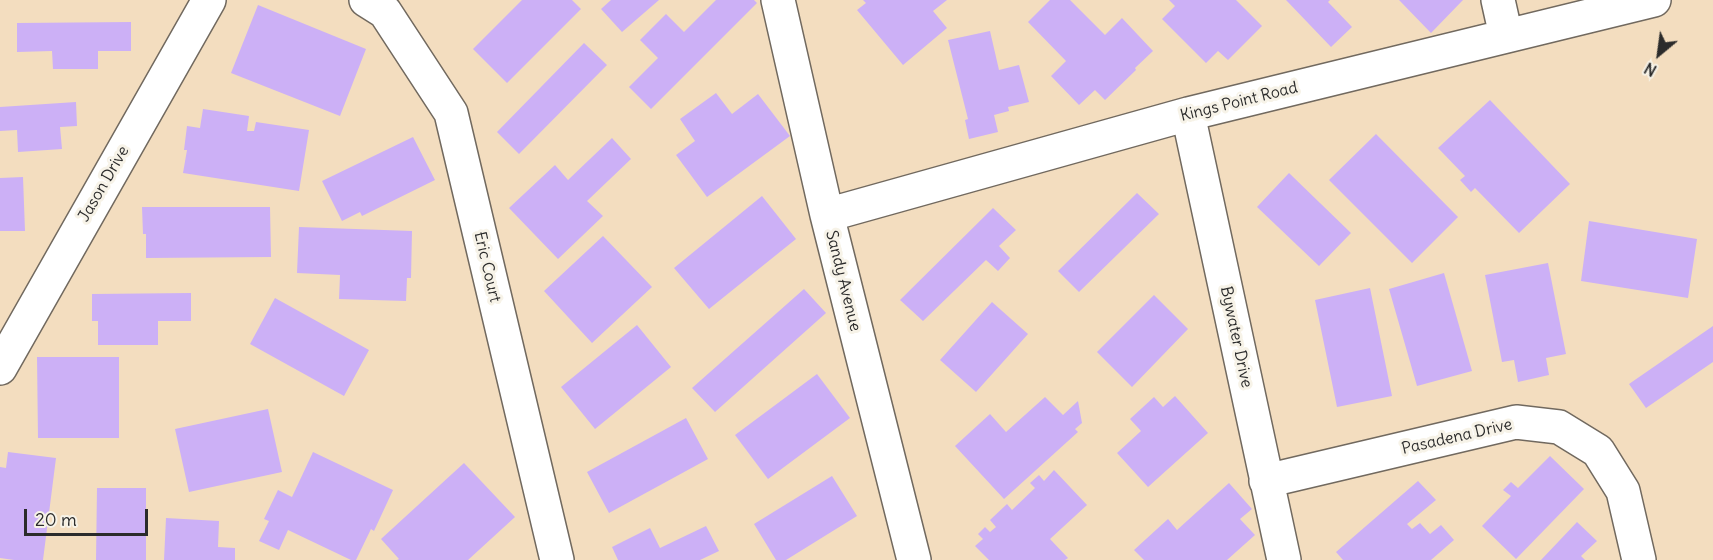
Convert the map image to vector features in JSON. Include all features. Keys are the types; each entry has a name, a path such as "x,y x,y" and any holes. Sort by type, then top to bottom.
{"street":[{"name":"Jason Drive","path":"0,368 208,0"},
{"name":"Eric Court","path":"366,0 385,12 451,113 557,560"},
{"name":"Sandy Avenue","path":"778,0 827,215 914,560"},
{"path":"1498,0 1506,36"},
{"name":"Kings Point Road","path":"827,215 1188,114 1654,0"},
{"name":"Bywater Drive","path":"1188,114 1284,560"},
{"name":"Pasadena Drive","path":"1266,481 1516,422 1559,427 1598,451 1623,491 1639,560"}],"building":[{"path":"522,0 572,0 581,9 507,83 473,49"},
{"path":"611,0 659,0 622,32 601,9"},
{"path":"716,0 754,0 757,3 651,109 629,87 658,58 640,40 666,14 684,32"},
{"path":"863,0 947,0 933,11 947,28 903,65 857,10 866,3"},
{"path":"1050,0 1070,0 1105,35 1122,18 1153,51 1105,100 1095,90 1079,105 1051,76 1066,61 1028,22"},
{"path":"1169,0 1236,0 1262,26 1228,60 1218,51 1206,63 1162,19 1175,6"},
{"path":"1286,0 1330,0 1328,2 1352,27 1331,47"},
{"path":"1399,0 1463,0 1431,33"},
{"path":"258,5 366,49 340,116 231,73"},
{"path":"131,22 131,51 98,51 98,69 53,69 52,51 17,52 17,23"},
{"path":"990,31 999,70 1019,65 1029,102 1008,107 1009,111 994,115 998,132 969,139 965,120 968,119 948,40"},
{"path":"584,43 607,65 519,154 497,132"},
{"path":"716,93 732,114 758,94 790,136 707,197 676,155 695,141 680,119"},
{"path":"1490,100 1570,184 1519,233 1475,188 1471,192 1460,180 1465,176 1438,148"},
{"path":"76,102 77,126 60,127 62,149 18,152 17,130 0,131 0,107"},
{"path":"203,109 249,116 247,131 254,131 256,122 309,130 299,191 183,173 187,150 184,150 187,126 200,128"},
{"path":"1376,134 1458,217 1412,263 1329,180"},
{"path":"413,137 435,180 362,216 360,212 342,221 322,181"},
{"path":"612,138 631,159 587,201 603,216 558,259 509,208 555,165 568,180"},
{"path":"1289,173 1351,233 1319,266 1257,207"},
{"path":"23,177 25,231 0,231 0,178"},
{"path":"1137,193 1159,214 1079,292 1058,271"},
{"path":"762,196 796,239 709,309 674,268"},
{"path":"142,207 270,207 271,257 146,258 146,234 143,234"},
{"path":"993,208 1016,230 999,246 1010,258 998,271 986,260 923,321 900,300"},
{"path":"1589,221 1697,239 1688,298 1581,281"},
{"path":"299,227 412,231 411,278 407,278 406,301 339,299 340,275 297,273"},
{"path":"603,236 652,287 592,343 544,291"},
{"path":"1548,263 1566,354 1546,358 1549,375 1518,382 1514,360 1502,362 1485,275"},
{"path":"1444,273 1472,371 1417,386 1389,289"},
{"path":"1370,288 1392,396 1337,407 1315,300"},
{"path":"804,289 826,313 715,412 692,388"},
{"path":"191,293 191,321 158,321 158,345 98,345 98,321 92,321 92,294"},
{"path":"1154,295 1188,329 1132,387 1097,352"},
{"path":"275,298 369,350 344,396 250,344"},
{"path":"992,302 1028,334 976,392 940,360"},
{"path":"637,325 671,367 595,429 561,387"},
{"path":"1713,326 1713,362 1646,408 1629,384"},
{"path":"37,357 119,357 119,438 38,438"},
{"path":"817,374 850,418 768,479 735,435"},
{"path":"1175,396 1208,433 1148,487 1117,453 1141,431 1130,419 1154,397 1163,407"},
{"path":"1045,397 1063,415 1078,401 1082,423 1075,429 1078,432 1004,499 955,446 990,414 1006,432"},
{"path":"268,409 282,472 189,492 175,429"},
{"path":"686,418 708,459 609,513 587,472"},
{"path":"8,452 56,458 43,560 0,558 0,467 6,468"},
{"path":"313,452 393,490 374,531 371,529 356,560 351,560 288,530 279,550 259,541 269,521 264,519 278,490 292,497"},
{"path":"1550,456 1584,489 1516,559 1482,526 1511,496 1503,490 1511,482 1518,488"},
{"path":"464,463 515,517 468,560 397,560 399,559 381,539"},
{"path":"1054,470 1087,505 1050,539 1068,558 1065,560 989,560 975,546 983,539 978,534 985,527 990,532 996,527 990,520 1007,504 1012,510 1035,488 1030,483 1039,475 1044,481"},
{"path":"832,476 857,516 786,560 776,560 754,524"},
{"path":"1418,481 1436,500 1407,524 1412,529 1420,523 1430,534 1441,525 1454,540 1431,560 1343,560 1336,552"},
{"path":"1229,483 1252,509 1240,519 1255,535 1227,560 1144,560 1134,550 1168,519 1177,530"},
{"path":"97,488 146,488 146,560 96,560"},
{"path":"166,518 219,521 218,547 235,548 235,560 164,560"},
{"path":"1577,522 1597,541 1581,556 1585,560 1541,560"},
{"path":"706,526 719,551 700,560 618,560 612,547 650,528 660,548"}]}
